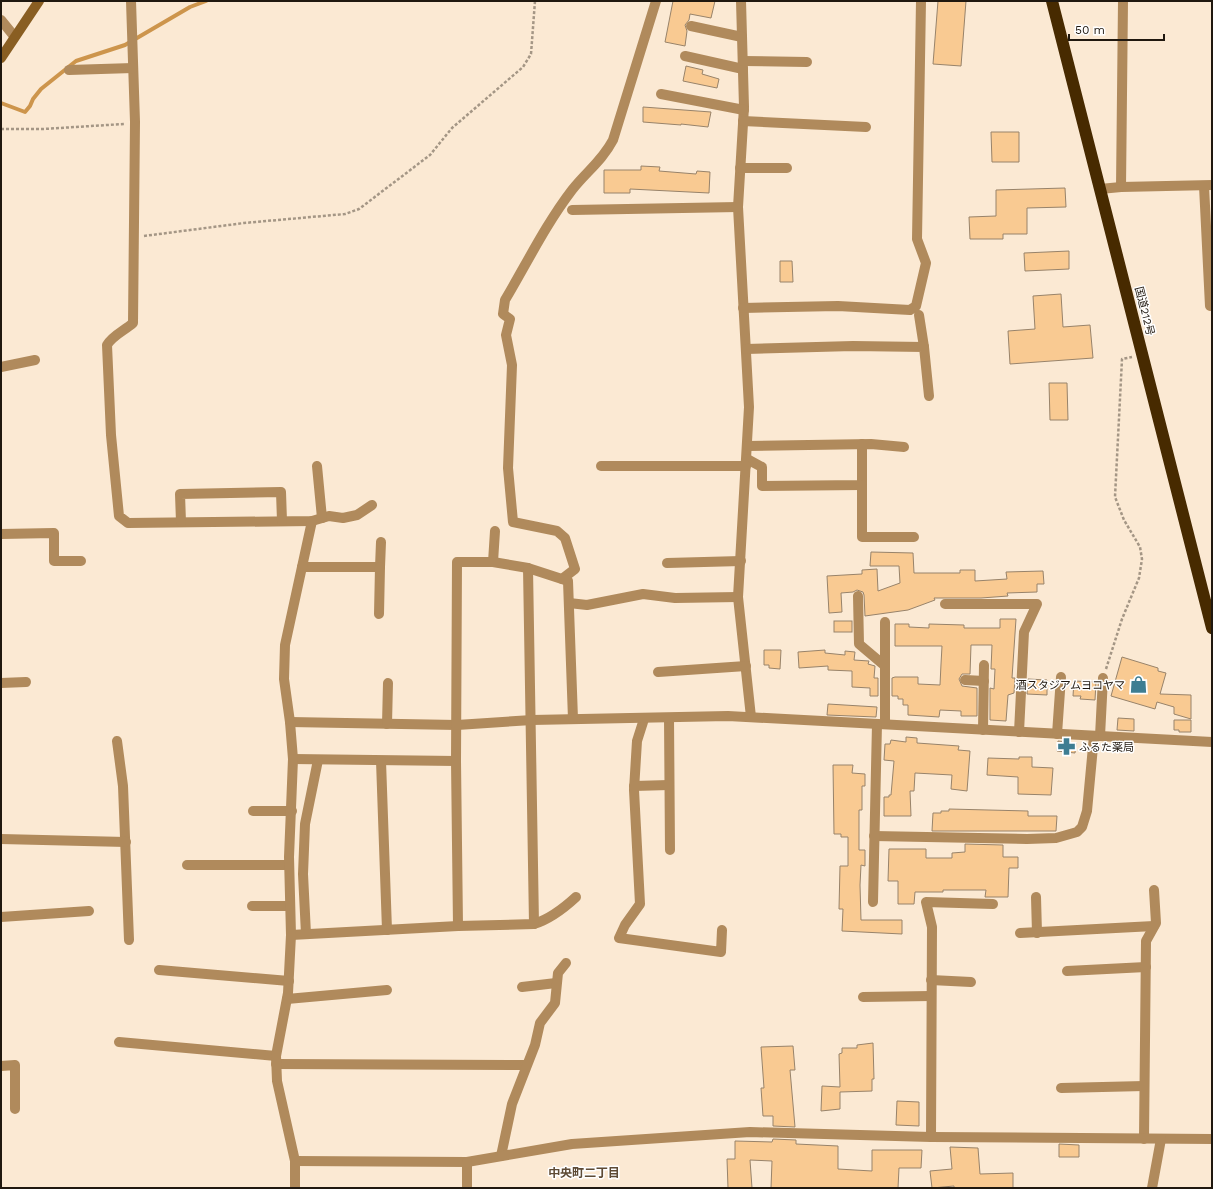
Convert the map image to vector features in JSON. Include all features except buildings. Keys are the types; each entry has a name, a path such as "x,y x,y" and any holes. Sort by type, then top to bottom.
{"highway":[{"name":"国道212号","path":"1052,1 1212,628"}],"street":[{"path":"1,58 14,36 39,1"},
{"path":"131,1 135,123 133,323 123,332 111,338 107,345 110,421 119,516 128,523 312,521 329,516 343,518 357,515 372,505"},
{"path":"562,579 575,569 565,538 557,531 513,522 508,468 512,365 506,335 510,319 503,314 505,300 554,215 573,188 606,154 613,140 656,1"},
{"path":"741,1 744,110 738,208 749,407 748,446 738,597 752,717"},
{"path":"743,308 838,306 910,310 916,306 926,263 917,239 921,1"},
{"path":"1121,187 1123,1"},
{"path":"1,20 14,36"},
{"path":"691,26 742,37"},
{"path":"685,56 743,65 807,62"},
{"path":"69,70 133,68"},
{"path":"661,94 744,110"},
{"path":"743,121 866,127"},
{"path":"740,168 787,168"},
{"path":"1100,189 1121,187 1208,186 1210,306 1212,306"},
{"path":"572,210 738,208"},
{"path":"919,314 929,396"},
{"path":"746,349 853,346 924,347"},
{"path":"1,367 34,360"},
{"path":"748,446 862,444 904,446"},
{"path":"862,444 862,537 914,537"},
{"path":"601,466 747,463 762,467 762,486 862,485"},
{"path":"317,466 322,518"},
{"path":"181,522 180,494 281,492 282,521"},
{"path":"295,1188 295,1161 277,1081 276,1060 287,999 291,935 289,865 293,759 284,679 285,645 312,521"},
{"path":"493,562 495,531"},
{"path":"1,534 54,532 54,561 81,561"},
{"path":"379,614 381,542"},
{"path":"667,563 741,561"},
{"path":"458,926 456,761 457,562 493,562 528,568 568,581 573,719"},
{"path":"302,567 380,567"},
{"path":"528,568 532,720 534,924"},
{"path":"569,603 586,605 643,594 675,598 738,597"},
{"path":"858,596 859,644 885,666"},
{"path":"945,604 1037,604 1024,632 1019,732"},
{"path":"873,902 874,836 885,666 885,622"},
{"path":"983,730 984,665"},
{"path":"658,672 746,666"},
{"path":"1057,734 1061,677"},
{"path":"874,836 1027,839 1056,838 1077,832 1082,827 1087,811 1103,678"},
{"path":"965,680 984,681"},
{"path":"1,683 26,682"},
{"path":"387,724 388,683"},
{"path":"290,722 457,725 532,720 728,716 1212,742"},
{"path":"644,718 637,741 634,786 640,904 625,925 619,938 721,952 722,930"},
{"path":"669,718 670,850"},
{"path":"117,741 123,786 129,940"},
{"path":"293,759 456,761"},
{"path":"306,934 303,874 305,824 318,760"},
{"path":"381,761 387,930"},
{"path":"634,786 669,785"},
{"path":"253,811 292,811"},
{"path":"1,839 126,842"},
{"path":"187,865 289,865"},
{"path":"1144,1139 1146,941 1156,923 1154,890"},
{"path":"291,935 458,926 534,924 544,921 564,908 576,897"},
{"path":"1036,897 1037,933"},
{"path":"931,1138 932,927 926,902 993,904"},
{"path":"252,906 290,906"},
{"path":"1,916 90,911"},
{"path":"1020,933 1154,926"},
{"path":"501,1156 512,1104 535,1045 540,1023 555,1003 558,973 566,963"},
{"path":"1067,971 1146,967"},
{"path":"159,970 289,981"},
{"path":"931,980 971,982"},
{"path":"522,987 556,983"},
{"path":"287,999 388,990"},
{"path":"863,997 931,996"},
{"path":"118,1042 276,1060 526,1065"},
{"path":"1,1066 15,1065 15,1109"},
{"path":"1061,1088 1144,1086"},
{"path":"295,1161 467,1162 572,1144 750,1132 931,1138 1212,1139"},
{"path":"1152,1188 1161,1139"},
{"path":"467,1162 467,1188"}],"path":[{"path":"134,238 244,223 345,214 359,209 430,155 452,128 523,67 531,54 535,1"},
{"path":"1,129 43,129 135,123"},
{"path":"1103,678 1122,619 1139,578 1142,559 1140,547 1124,520 1115,497 1122,360 1142,354"}],"waterway":[{"path":"1,103 25,112 41,89 76,61 125,45 190,7 206,1"}],"place":[{"name":"酒スタジアムヨコヤマ","path":"1138,685"},
{"name":"ふるた薬局","path":"1066,747"}],"district":[{"name":"中央町二丁目","path":"584,1173"}]}
